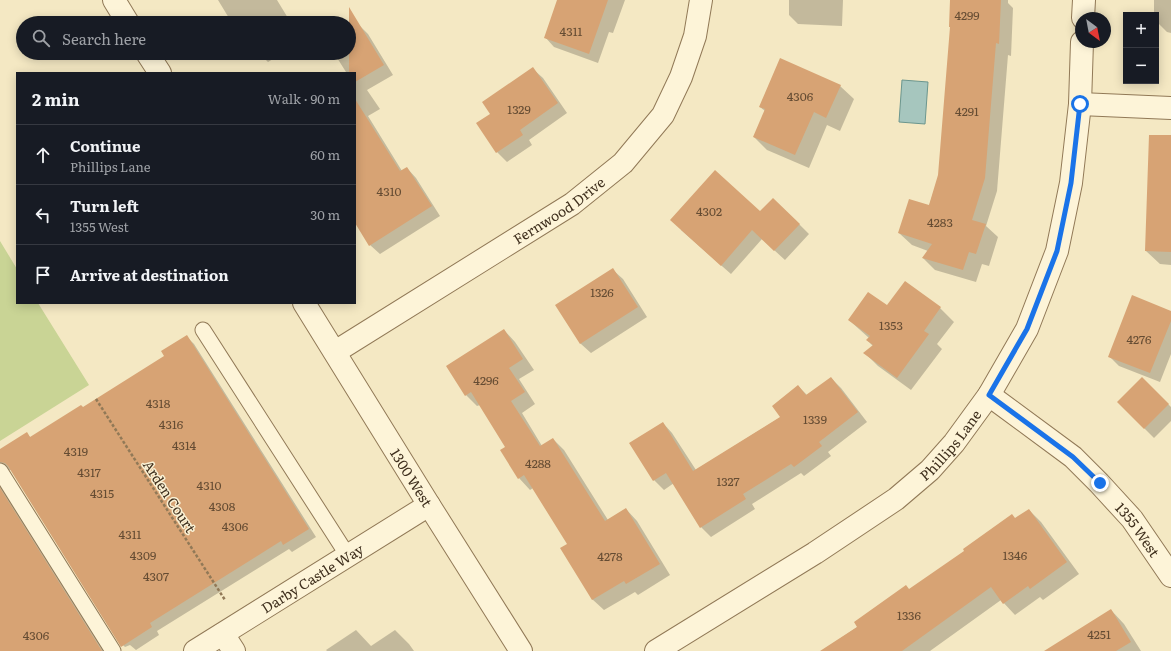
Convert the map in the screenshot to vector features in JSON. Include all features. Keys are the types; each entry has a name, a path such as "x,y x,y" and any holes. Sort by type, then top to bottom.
{"street":[{"path":"114,0 124,16"},
{"name":"Fernwood Drive","path":"335,352 572,204 623,163 663,115 681,76 695,36 701,0"},
{"path":"1083,12 1084,0"},
{"name":"Phillips Lane","path":"656,651 815,552 896,499 930,470 954,443 989,395 1027,329 1057,251 1071,183 1080,104 1082,48"},
{"path":"152,60 159,72"},
{"path":"1080,104 1171,108"},
{"name":"1300 West","path":"305,304 520,651"},
{"name":"1355 West","path":"989,395 1073,457 1100,483 1132,519 1171,576"},
{"name":"Darby Castle Way","path":"195,651 229,642 348,556 429,505"}],"lane":[{"path":"203,330 348,556"},
{"path":"0,470 113,651"}],"path":[{"name":"Arden Court","path":"96,399 227,604"}],"green space":[{"path":"0,241 16,267 16,304 39,304 89,385 0,441"}],"water":[{"path":"902,80 928,82 925,124 899,122"}],"building":[{"path":"557,0 608,0 589,54 544,38"},
{"path":"950,0 1001,0 999,44 996,43 985,178 972,220 986,224 976,254 969,252 963,270 922,258 932,244 898,233 909,199 929,205 938,175 950,27"},
{"path":"349,7 354,16 349,16"},
{"path":"356,19 384,65 356,81 356,72 349,72 349,60 356,60"},
{"path":"780,58 841,85 826,118 814,112 795,155 753,137 765,109 759,107"},
{"path":"533,67 558,103 520,130 523,135 496,153 476,123 490,114 482,102"},
{"path":"356,101 400,171 407,167 432,206 369,246 356,225"},
{"path":"1149,135 1171,135 1171,252 1145,251"},
{"path":"715,170 760,211 773,198 800,224 774,251 752,230 721,266 670,220"},
{"path":"613,268 638,307 580,344 555,305"},
{"path":"905,281 941,307 924,331 929,334 897,378 863,353 873,345 866,340 870,336 848,320 868,292 887,305"},
{"path":"1132,295 1171,311 1171,321 1150,373 1108,357"},
{"path":"504,329 523,359 509,368 525,392 511,401 540,446 553,438 605,521 626,508 660,564 626,584 624,581 592,600 560,548 567,544 524,475 518,479 500,450 505,447 471,392 465,396 446,366"},
{"path":"187,335 309,529 283,545 281,541 150,623 152,627 121,647 8,466 5,463 0,462 0,449 27,432 30,437 81,405 83,407 164,356 161,351"},
{"path":"831,377 858,412 819,442 822,446 794,467 791,464 743,494 746,499 700,528 666,473 653,481 629,443 663,422 693,471 780,417 772,406 798,385 806,395"},
{"path":"1142,377 1169,404 1144,429 1117,402"},
{"path":"0,488 102,651 0,651"},
{"path":"1029,509 1067,562 1030,589 1028,586 1003,604 991,587 902,651 820,651 857,627 854,622 906,585 909,589 964,551 963,549 1012,514 1015,518"},
{"path":"1111,609 1131,642 1116,651 1044,651"}],"route":[{"path":"1080,104 1071,183 1057,251 1027,329 989,395 1073,457 1100,483"}]}
